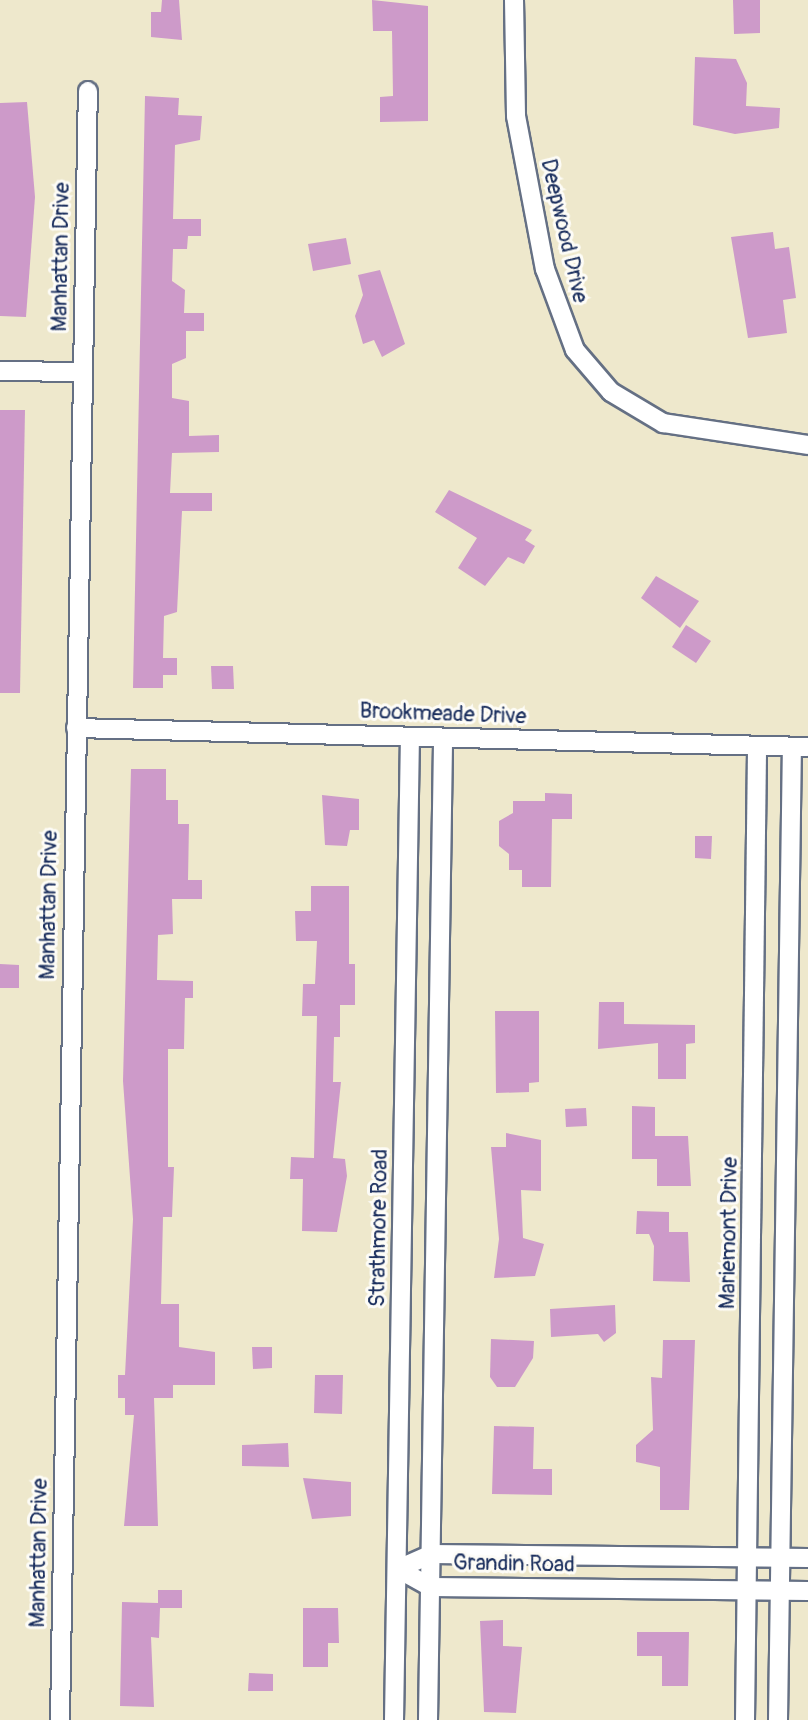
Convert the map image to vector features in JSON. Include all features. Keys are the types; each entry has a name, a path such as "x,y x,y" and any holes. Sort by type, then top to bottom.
{"street":[{"name":"Deepwood Drive","path":"514,0 517,126 545,269 575,350 611,392 663,423 808,445"},
{"name":"Manhattan Drive","path":"60,1720 88,91"},
{"path":"0,371 83,372"},
{"name":"Brookmeade Drive","path":"76,728 800,747"},
{"name":"Strathmore Road","path":"394,1720 410,737"},
{"path":"428,1720 443,738"},
{"name":"Mariemont Drive","path":"745,1720 757,746"},
{"path":"778,1720 800,747"},
{"path":"755,1087 790,1088"},
{"name":"Grandin Road","path":"398,1569 431,1554 808,1558"},
{"name":"Grandin Road","path":"398,1569 431,1587 808,1591"}],"building":[{"path":"162,0 179,0 182,40 151,37 151,12 161,12"},
{"path":"372,0 428,6 428,121 380,122 380,97 393,96 392,31 373,31"},
{"path":"733,0 760,0 760,33 734,34"},
{"path":"695,57 736,59 747,83 746,106 780,108 779,128 735,134 693,125"},
{"path":"145,96 179,98 178,115 202,116 200,140 175,145 173,219 201,219 201,236 188,236 187,249 173,249 172,281 185,290 184,313 204,313 204,331 186,331 186,358 172,364 172,398 189,401 189,436 219,435 219,452 172,453 170,493 212,493 212,511 182,511 177,612 164,616 163,658 177,658 177,675 163,675 163,688 133,688"},
{"path":"27,102 35,197 26,317 0,316 0,103"},
{"path":"773,232 775,249 789,247 796,298 783,300 787,333 748,338 731,237"},
{"path":"346,238 351,264 313,271 308,244"},
{"path":"380,270 405,344 382,357 374,340 363,344 355,316 363,295 358,275"},
{"path":"0,410 25,410 20,693 0,693"},
{"path":"449,490 532,530 525,540 535,546 524,564 508,557 485,586 458,568 477,538 435,512"},
{"path":"656,576 699,601 680,628 641,598"},
{"path":"686,625 711,641 696,663 672,647"},
{"path":"211,666 233,666 234,689 212,689"},
{"path":"131,769 166,769 166,800 178,800 178,824 189,824 188,880 202,880 202,899 172,899 173,934 158,935 157,980 193,981 193,998 185,998 184,1049 168,1049 168,1167 174,1167 172,1217 163,1217 161,1304 179,1304 179,1347 215,1352 215,1385 173,1385 173,1398 154,1398 158,1526 124,1526 134,1415 125,1415 125,1398 118,1398 118,1375 125,1375 133,1219 123,1081"},
{"path":"545,793 572,794 572,819 552,819 551,887 522,887 522,870 509,870 509,854 499,846 499,821 513,813 513,801 545,801"},
{"path":"322,795 359,799 359,830 350,830 347,846 325,845"},
{"path":"695,836 712,836 711,859 695,858"},
{"path":"311,886 349,886 349,964 355,964 355,1005 340,1005 340,1037 334,1037 333,1082 341,1082 333,1158 345,1159 347,1176 337,1232 302,1231 303,1179 290,1179 291,1157 314,1158 317,1016 302,1016 303,984 315,984 317,941 296,941 295,911 311,911"},
{"path":"0,964 19,965 19,988 0,988"},
{"path":"599,1002 624,1002 624,1024 695,1025 695,1043 686,1044 686,1079 658,1079 658,1043 598,1049"},
{"path":"495,1011 539,1011 539,1082 529,1083 529,1092 496,1093"},
{"path":"632,1106 655,1107 655,1136 688,1136 691,1186 657,1186 657,1159 632,1159"},
{"path":"586,1108 587,1126 566,1127 565,1109"},
{"path":"506,1133 541,1140 541,1191 521,1190 523,1238 544,1244 535,1276 494,1278 499,1239 491,1147 506,1147"},
{"path":"637,1211 669,1212 669,1232 688,1232 690,1282 653,1281 654,1246 649,1234 636,1234"},
{"path":"615,1305 616,1333 604,1342 598,1334 551,1337 550,1309"},
{"path":"491,1339 534,1341 533,1358 515,1387 497,1387 490,1377"},
{"path":"663,1340 695,1340 689,1510 660,1510 660,1467 636,1462 636,1445 653,1430 651,1377 662,1378"},
{"path":"252,1347 272,1347 272,1368 253,1369"},
{"path":"315,1375 343,1375 342,1414 314,1413"},
{"path":"494,1426 534,1427 533,1469 552,1469 552,1495 492,1494"},
{"path":"288,1443 289,1467 242,1466 242,1445"},
{"path":"303,1478 351,1482 351,1516 312,1519"},
{"path":"158,1590 182,1590 182,1608 160,1608 159,1638 151,1637 154,1707 120,1706 122,1602 158,1603"},
{"path":"303,1608 338,1608 339,1643 328,1643 328,1667 303,1667"},
{"path":"503,1620 503,1646 522,1647 516,1713 484,1712 480,1621"},
{"path":"637,1632 689,1632 688,1686 662,1686 662,1656 637,1656"},
{"path":"249,1673 273,1674 273,1691 248,1691"}]}
